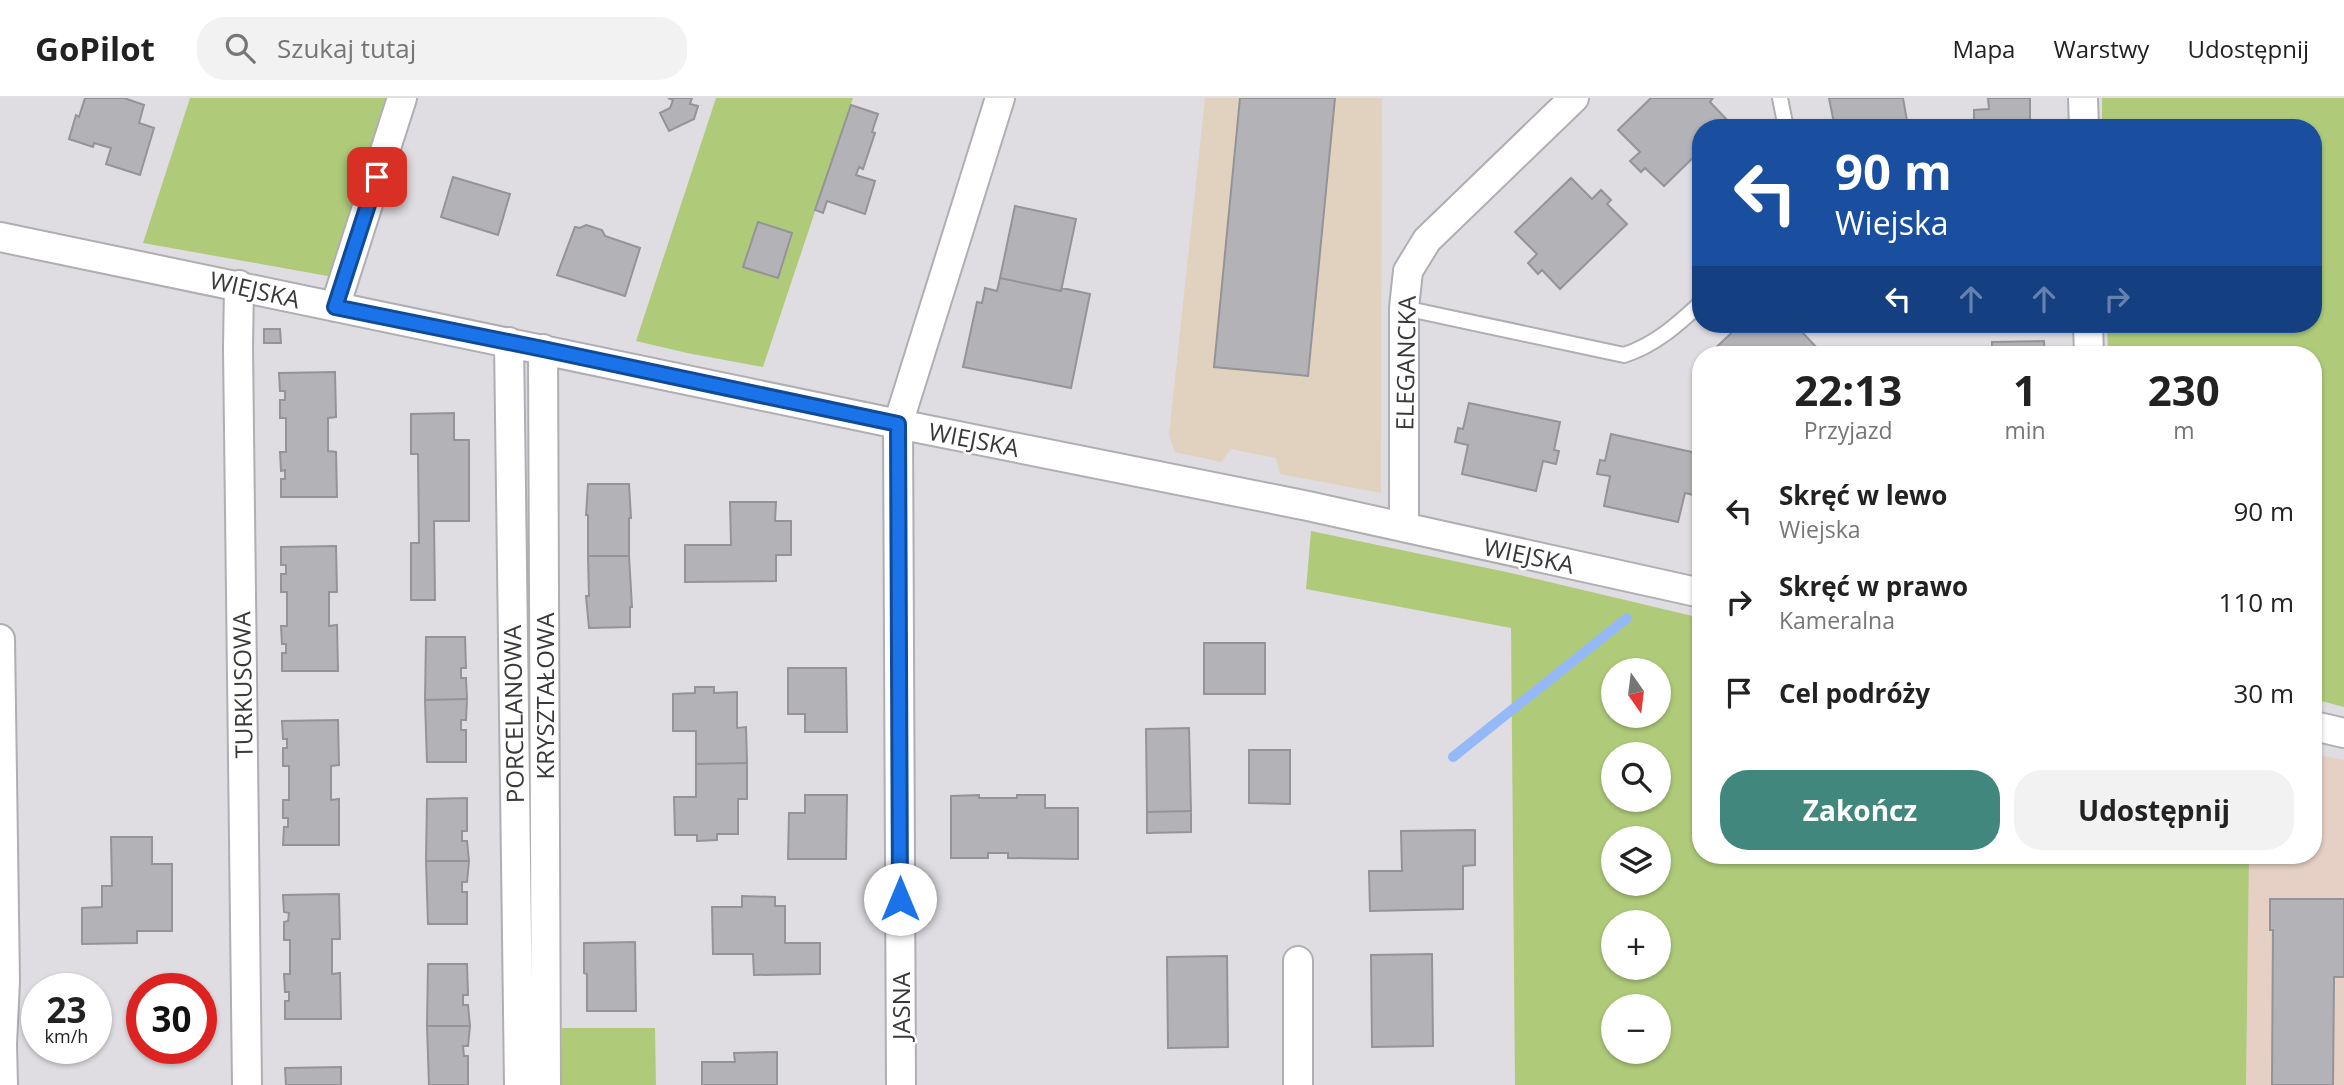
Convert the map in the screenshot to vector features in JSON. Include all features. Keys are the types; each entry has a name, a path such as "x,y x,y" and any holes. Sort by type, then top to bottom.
{"street":[{"path":"335,307 402,98"},
{"name":"JASNA","path":"901,1085 898,424 1000,98"},
{"name":"ELEGANCKA","path":"1404,527 1404,308 1409,271 1427,240 1574,98"},
{"path":"2083,98 2084,119"},
{"name":"WIEJSKA","path":"0,237 1404,527 1692,591"},
{"name":"TURKUSOWA","path":"239,285 247,1085"},
{"name":"PORCELANOWA","path":"509,342 519,1085"},
{"name":"KRYSZTAŁOWA","path":"543,349 546,1085"},
{"path":"0,639 5,981 3,1085"},
{"path":"2322,728 2344,733"},
{"path":"1298,961 1298,1085"}],"lane":[{"path":"1780,98 1784,119"},
{"path":"1404,308 1624,355 1642,350 1669,332 1692,311"}],"shaded area":[{"path":"1205,98 1382,98 1381,493 1280,474 1276,458 1231,449 1221,462 1175,452 1169,435"},
{"path":"2322,756 2344,760 2344,1085 2246,1085 2249,864 2322,864"}],"green space":[{"path":"190,98 391,98 333,277 143,243"},
{"path":"716,98 853,98 763,367 636,341"},
{"path":"2102,98 2344,98 2344,707 2322,701 2322,346 2108,346 2107,333 2322,333 2322,119 2102,119"},
{"path":"1311,531 1511,573 1692,616 1692,864 2249,864 2246,1085 1515,1085 1511,628 1306,589"},
{"path":"562,1028 655,1028 656,1085 561,1085"}],"building":[{"path":"85,98 124,98 144,105 139,123 154,128 140,175 106,164 111,148 94,143 93,147 69,139 76,115 79,117"},
{"path":"668,98 692,98 690,104 698,106 694,119 669,131 660,113 670,108 673,100"},
{"path":"1240,98 1335,98 1308,376 1214,367"},
{"path":"1651,98 1713,98 1710,102 1726,119 1692,119 1692,159 1664,186 1645,168 1641,172 1630,161 1640,152 1618,130"},
{"path":"1829,98 1903,98 1907,119 1833,119"},
{"path":"1988,98 2030,98 2030,119 1974,119 1974,110 1989,109"},
{"path":"851,105 878,114 872,132 875,133 863,169 859,167 856,175 875,181 865,214 827,201 823,213 815,210"},
{"path":"453,177 510,194 498,235 441,217"},
{"path":"1571,178 1592,199 1601,190 1611,200 1607,204 1627,224 1560,289 1542,270 1538,274 1528,263 1537,254 1515,232"},
{"path":"1015,206 1076,219 1061,291 1000,278"},
{"path":"758,222 792,233 778,278 743,267"},
{"path":"586,225 602,230 605,236 640,248 625,296 557,275 575,227"},
{"path":"1000,278 1061,291 1062,288 1090,294 1071,388 963,367 977,302 982,303 985,288 997,291"},
{"path":"264,329 280,329 281,343 264,343"},
{"path":"1731,333 1803,333 1815,346 1718,346"},
{"path":"2044,341 2044,346 1992,346 1992,342"},
{"path":"335,372 336,417 328,418 328,451 336,452 337,497 281,497 281,479 285,479 285,470 281,471 280,452 286,452 286,418 280,418 280,400 285,400 285,391 280,391 279,373"},
{"path":"1469,403 1560,422 1554,450 1559,451 1556,464 1543,461 1536,491 1462,474 1468,445 1455,442 1458,428 1463,429"},
{"path":"454,413 454,440 469,440 469,521 434,521 435,600 411,600 411,543 419,543 418,454 411,454 411,414"},
{"path":"1611,434 1692,452 1692,495 1685,493 1678,522 1604,506 1610,476 1597,474 1600,460 1605,461"},
{"path":"588,484 629,484 629,556 588,556"},
{"path":"730,502 776,502 775,521 791,521 791,555 776,555 776,581 685,582 685,545 731,545"},
{"path":"336,546 337,592 329,592 329,626 337,625 338,671 282,671 282,653 286,653 286,644 282,644 281,626 287,626 287,592 281,592 281,574 286,574 286,565 281,565 281,547"},
{"path":"588,556 629,556 632,607 630,627 589,628 586,596 589,596"},
{"path":"426,637 465,637 466,668 461,668 461,678 466,678 467,699 425,700"},
{"path":"1204,643 1265,643 1265,694 1204,694"},
{"path":"788,668 846,668 847,732 805,732 805,714 788,714"},
{"path":"695,687 714,687 714,693 737,692 737,728 746,727 747,763 696,764 696,731 673,731 673,694 695,693"},
{"path":"467,699 466,720 461,720 461,730 466,730 466,762 427,762 425,700"},
{"path":"338,720 339,765 331,766 331,800 339,799 339,845 283,845 284,827 288,827 288,818 283,818 283,800 289,800 289,766 283,766 283,748 287,748 287,739 283,739 282,721"},
{"path":"1189,728 1191,811 1147,812 1146,729"},
{"path":"1249,750 1290,750 1290,804 1249,803"},
{"path":"747,763 747,799 738,799 738,834 717,834 717,840 697,841 697,835 675,835 674,797 696,797 696,764"},
{"path":"805,795 847,795 846,859 788,859 789,813 805,813"},
{"path":"979,795 979,798 1017,798 1017,795 1045,795 1045,808 1078,808 1078,859 1008,858 1008,853 988,853 988,858 951,858 951,796"},
{"path":"467,798 467,831 462,831 462,841 467,841 469,861 426,861 427,799"},
{"path":"1191,811 1191,832 1147,833 1147,812"},
{"path":"1475,830 1475,865 1463,866 1463,909 1370,911 1369,871 1402,871 1401,831"},
{"path":"111,837 152,837 152,864 172,864 172,931 137,931 137,943 82,944 82,908 102,907 102,886 112,886"},
{"path":"426,861 469,861 467,882 462,882 462,892 467,892 467,924 428,924"},
{"path":"339,894 340,939 332,939 332,974 340,973 341,1019 285,1019 285,1001 289,1001 289,992 285,992 284,974 290,974 290,940 284,940 284,922 288,921 289,913 284,912 283,895"},
{"path":"742,896 775,897 775,906 785,906 785,943 820,943 820,974 754,975 753,954 713,954 712,907 742,907"},
{"path":"2270,899 2344,899 2344,977 2334,977 2333,1085 2272,1085 2273,930 2270,930"},
{"path":"635,942 636,1011 587,1011 584,943"},
{"path":"1432,954 1433,1046 1372,1047 1371,955"},
{"path":"1227,956 1228,1047 1168,1048 1167,957"},
{"path":"428,964 467,964 468,995 463,995 463,1005 468,1005 470,1026 427,1026"},
{"path":"427,1026 470,1026 468,1046 463,1046 464,1056 468,1056 468,1085 429,1085"},
{"path":"777,1052 777,1085 702,1085 702,1062 735,1062 734,1053"},
{"path":"341,1067 341,1085 286,1085 285,1068"}],"waterway":[{"path":"1453,757 1627,618"}],"route":[{"path":"377,177 335,307 898,424 900,899"}]}
